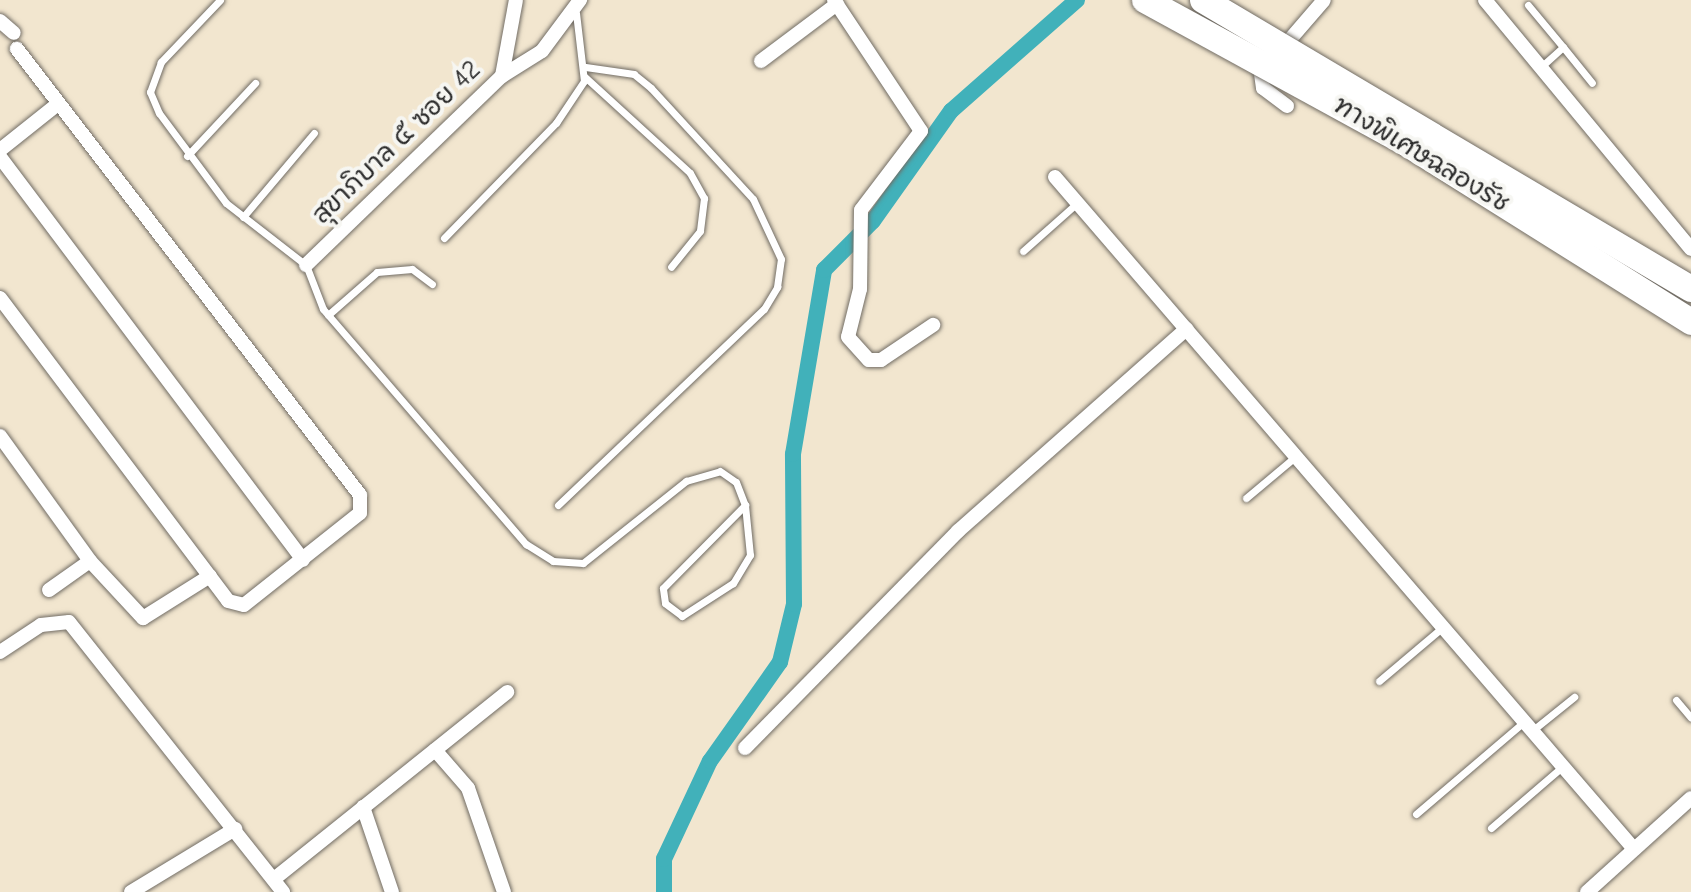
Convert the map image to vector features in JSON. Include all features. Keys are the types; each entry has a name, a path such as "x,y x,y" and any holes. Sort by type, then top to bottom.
{"highway":[{"name":"ทางพิเศษฉลองรัช","path":"1145,0 1406,143 1691,322"},
{"name":"ทางพิเศษฉลองรัช","path":"1203,0 1691,289"}],"street":[{"name":"สุขาภิบาล ๕ ซอย 42","path":"306,265 502,76 516,0"},
{"path":"1287,106 1263,88 1261,73 1324,0"},
{"path":"1485,0 1691,249"},
{"path":"761,61 840,3 921,131 861,210 862,258 848,329 856,350 881,360 933,325"},
{"path":"502,76 542,51 578,7"},
{"path":"0,21 14,33"},
{"path":"0,298 228,601 244,605 360,513 360,495 17,49"},
{"path":"0,150 59,103"},
{"path":"0,157 303,560"},
{"path":"1055,177 1634,849"},
{"path":"745,748 936,552 1186,329"},
{"path":"0,436 90,561 143,618 210,576"},
{"path":"49,590 90,561"},
{"path":"0,652 56,618 69,622 122,683 283,892"},
{"path":"274,879 507,692"},
{"path":"435,750 468,788 504,892"},
{"path":"1587,892 1691,798"},
{"path":"363,807 392,892"},
{"path":"131,892 235,829"}],"lane":[{"path":"220,0 161,62 150,92 187,156 243,217 306,265 311,290 328,315 526,544 553,561 583,563 612,547 708,470 736,482 745,505 751,537 745,569 693,613 672,611 663,588 745,505"},
{"path":"1528,5 1592,83"},
{"path":"444,238 556,123 585,77 578,7"},
{"path":"1541,67 1563,47"},
{"path":"558,505 764,309 781,259 753,199 651,88 634,74 586,67"},
{"path":"585,77 680,162 704,198 700,231 671,267"},
{"path":"187,156 255,83"},
{"path":"243,217 314,133"},
{"path":"1023,251 1077,203"},
{"path":"328,315 377,272 412,269 432,284"},
{"path":"1246,498 1296,456"},
{"path":"1379,681 1443,627"},
{"path":"1416,814 1529,726 1574,697"},
{"path":"1676,700 1691,718"},
{"path":"1491,828 1563,766"}],"waterway":[{"path":"664,892 664,859 710,761 780,662 794,604 793,454 824,270 873,221 951,111 1077,0"}]}
